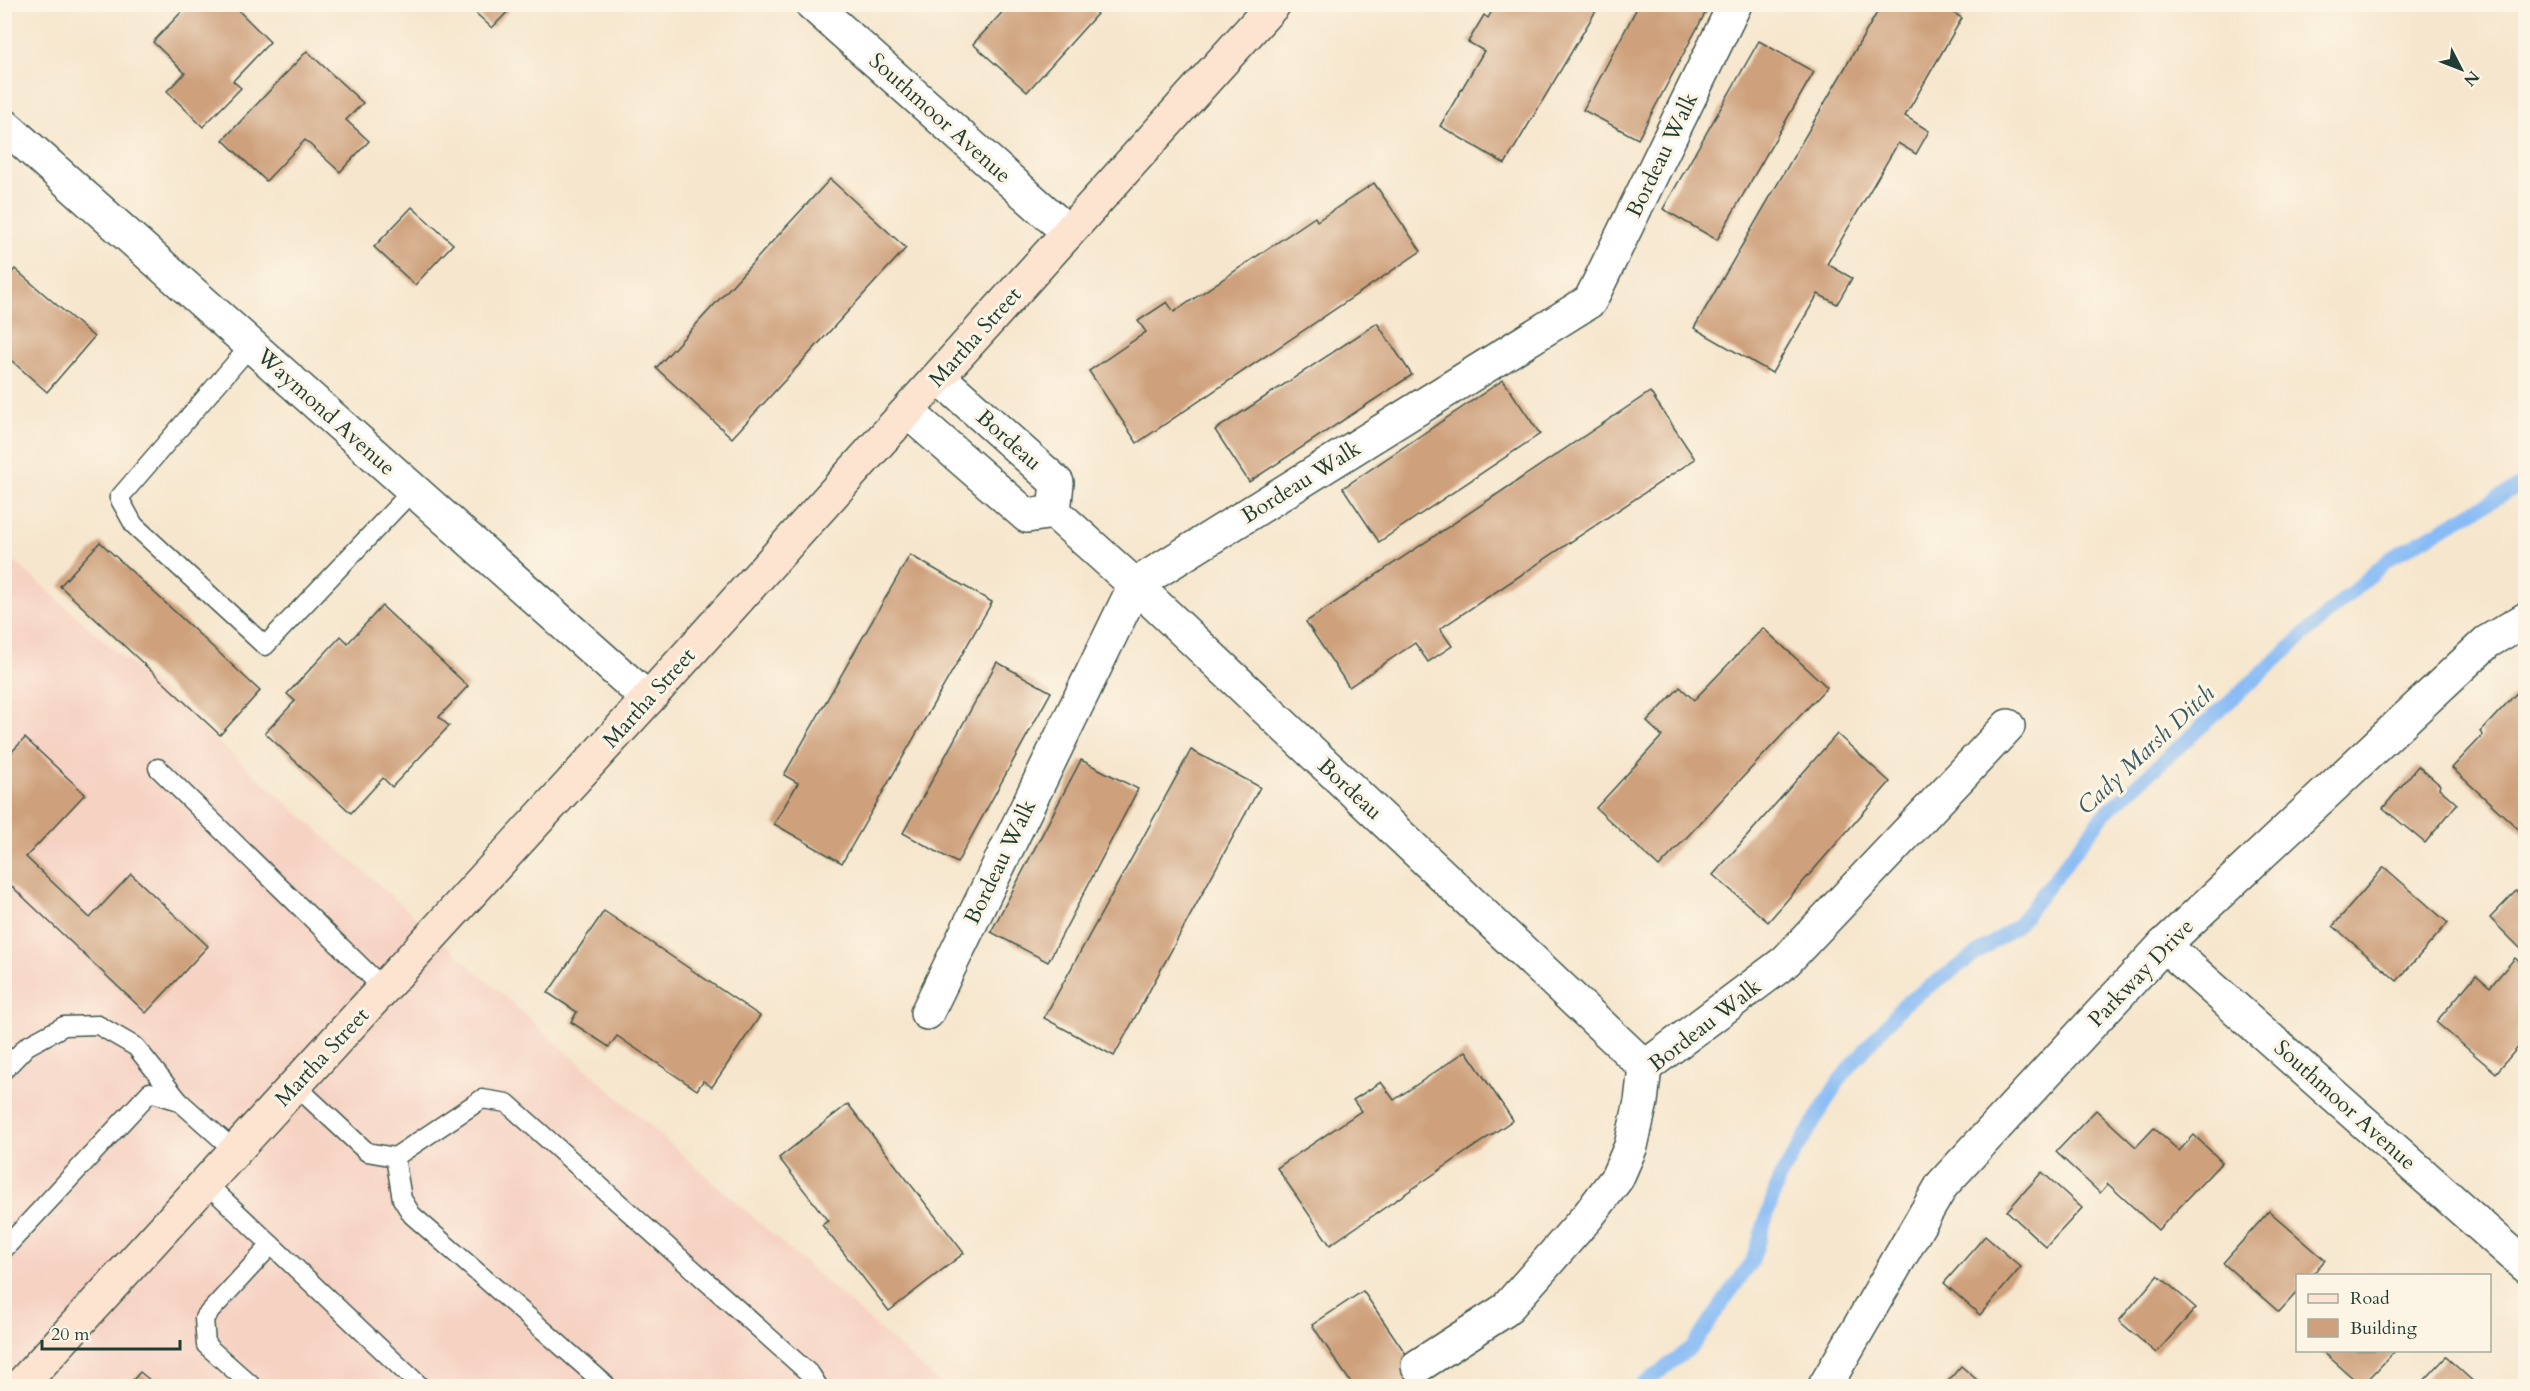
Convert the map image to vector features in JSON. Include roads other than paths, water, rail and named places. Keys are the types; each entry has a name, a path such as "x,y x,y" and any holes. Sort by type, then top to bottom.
{"street":[{"name":"Southmoor Avenue","path":"812,4 1068,232"},
{"name":"Martha Street","path":"20,1386 648,699 1274,4"},
{"name":"Bordeau Walk","path":"927,1013 1135,585 1590,302 1735,4"},
{"name":"Waymond Avenue","path":"4,125 648,699"},
{"name":"Bordeau","path":"939,377 1057,483 1054,512"},
{"name":"Bordeau","path":"908,412 1027,516 1054,512"},
{"name":"Bordeau","path":"1054,512 1135,585 1644,1067"},
{"name":"Parkway Drive","path":"1825,1386 1942,1185 2164,945 2487,642 2526,619"},
{"name":"Bordeau Walk","path":"1418,1366 1505,1310 1588,1216 1617,1178 1631,1146 1641,1102 1644,1067 1785,962 2008,726"},
{"name":"Southmoor Avenue","path":"2164,945 2526,1266"}],"lane":[{"path":"250,345 119,498 134,525 265,646 414,490"},
{"path":"158,768 384,989"},
{"path":"4,1070 27,1046 64,1026 98,1025 135,1047 179,1101 235,1151"},
{"path":"295,1085 367,1152 394,1156 482,1099 507,1103 811,1375 818,1386"},
{"path":"4,1249 150,1092 179,1101"},
{"path":"394,1156 402,1199 412,1215 607,1386"},
{"path":"206,1183 420,1386"},
{"path":"252,1386 206,1345 204,1318 271,1245"}],"waterway":[{"name":"Cady Marsh Ditch","path":"1641,1386 1692,1347 1752,1261 1779,1179 1840,1079 1904,1004 2018,925 2105,813 2390,558 2526,482"}]}
